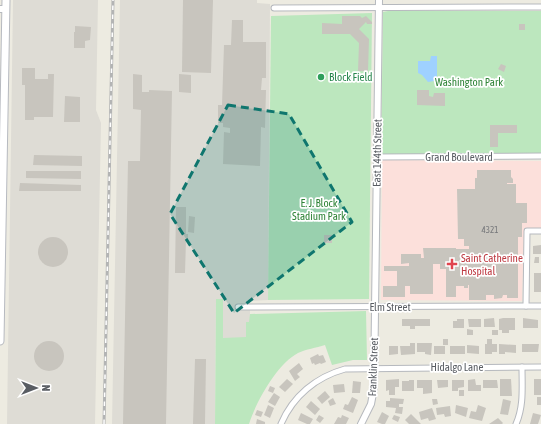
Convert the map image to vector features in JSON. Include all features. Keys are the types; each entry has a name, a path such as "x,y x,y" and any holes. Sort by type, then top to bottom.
{"main road":[{"path":"0,341 3,9 6,0"}],"street":[{"name":"East 144th Street","path":"375,307 379,0"},
{"path":"530,0 530,7"},
{"path":"274,8 541,7"},
{"name":"Grand Boulevard","path":"377,157 541,156"},
{"path":"526,306 527,231 541,231"},
{"name":"Elm Street","path":"238,307 541,306"},
{"name":"Franklin Street","path":"361,424 368,413 372,400 375,307"},
{"path":"516,424 519,418 522,400 522,367"},
{"name":"Hidalgo Lane","path":"281,424 294,401 301,393 317,381 345,369 541,367"}],"highlighted area":[{"path":"228,105 289,114 352,222 234,313 170,214"}],"shaded area":[{"path":"13,0 98,0 96,110 101,123 95,424 7,424"},
{"path":"120,0 257,0 257,3 270,4 268,300 250,301 250,322 246,322 246,338 222,338 223,299 216,299 215,424 112,424"},
{"name":"Saint Catherine Hospital","path":"382,160 541,161 541,228 524,228 522,301 381,300"}],"green space":[{"name":"Washington Park","path":"541,11 541,153 381,154 383,12"},
{"name":"E. J. Block Stadium Park","path":"372,13 369,299 268,300 271,16"},
{"path":"216,299 223,299 223,338 246,337 246,322 249,322 250,314 366,311 367,360 353,360 332,365 325,345 298,353 282,366 268,384 249,424 215,424"}],"water":[{"path":"431,56 437,56 437,76 434,81 428,82 418,73 418,61 430,61"}],"building":[{"path":"183,0 213,0 211,73 182,72"},
{"path":"342,16 360,16 362,18 366,16 372,22 372,24 367,24 366,22 359,29 369,39 368,71 358,71 359,43 350,34 322,34 322,23 342,24"},
{"path":"232,20 243,20 243,42 266,42 266,78 262,78 261,90 266,90 265,128 261,127 260,166 223,164 224,132 230,133 230,128 223,127 223,123 218,123 218,105 222,105 224,45 231,45"},
{"path":"519,24 525,24 525,30 519,30"},
{"path":"75,26 91,27 90,40 85,41 85,48 74,48"},
{"path":"501,64 506,66 504,72 498,69"},
{"path":"22,68 35,68 35,79 48,79 48,74 54,74 53,117 34,117 34,120 25,120 25,85 22,85"},
{"path":"133,74 142,75 142,92 149,92 149,90 172,91 166,424 123,424 128,161 140,161 141,110 133,109"},
{"path":"179,74 191,75 191,93 179,92"},
{"path":"417,90 429,90 429,96 433,97 434,93 445,93 445,106 417,105"},
{"path":"65,96 80,97 80,122 64,122"},
{"path":"490,125 517,125 517,133 498,133 498,147 490,147"},
{"path":"34,155 82,156 82,166 33,165"},
{"path":"477,170 511,170 513,183 507,184 516,184 516,203 527,203 527,223 522,223 522,237 518,237 518,298 507,298 507,295 503,295 502,298 494,299 494,295 486,295 486,300 469,300 469,285 468,288 464,288 464,286 456,286 456,297 446,297 446,269 440,269 440,264 433,264 433,294 410,294 410,286 405,286 405,297 383,297 383,286 397,286 397,271 384,271 384,266 409,266 409,263 401,264 401,254 421,254 421,258 424,258 423,248 469,249 469,246 464,246 464,239 458,239 457,189 475,189"},
{"path":"26,171 81,171 81,179 26,178"},
{"path":"20,183 81,185 81,191 19,191"},
{"path":"176,207 186,207 186,234 188,234 188,240 186,240 185,273 175,273"},
{"path":"189,216 195,217 194,233 188,232"},
{"path":"324,235 332,235 332,243 324,243"},
{"path":"53,237 64,241 68,252 64,263 53,267 42,263 38,252 42,241"},
{"path":"541,245 541,254 533,254 533,246"},
{"path":"535,257 539,257 539,263 534,263"},
{"path":"534,273 541,273 541,292 534,292"},
{"path":"494,318 495,327 484,327 484,319"},
{"path":"515,318 515,330 509,330 509,333 502,333 502,330 499,330 499,319"},
{"path":"523,318 538,320 538,328 523,328"},
{"path":"402,319 430,319 430,326 415,326 415,329 410,329 410,326 402,326"},
{"path":"457,319 464,319 464,328 453,328 453,321 457,321"},
{"path":"468,319 481,319 481,327 469,327"},
{"path":"467,329 473,330 473,335 467,335"},
{"path":"492,330 498,330 498,335 492,335"},
{"path":"443,339 448,339 448,345 443,345"},
{"path":"487,339 492,339 492,344 497,344 497,352 485,354 485,344 487,344"},
{"path":"49,341 60,345 64,356 60,367 49,371 38,367 34,356 38,345"},
{"path":"410,343 415,343 415,354 401,355 400,346 410,346"},
{"path":"417,343 432,343 431,355 425,354 425,352 417,352"},
{"path":"499,344 516,345 516,353 505,352 505,354 499,354"},
{"path":"522,344 539,344 538,352 522,352"},
{"path":"467,345 479,346 479,354 467,353"},
{"path":"389,346 398,346 398,354 389,355"},
{"path":"434,346 445,346 445,354 434,354"},
{"path":"450,346 465,346 465,354 450,354"},
{"path":"318,354 319,356 323,355 326,362 315,365 314,363 312,364 310,358"},
{"path":"195,359 206,359 205,424 193,424"},
{"path":"299,363 303,369 297,374 300,377 295,381 289,371"},
{"path":"287,379 293,384 285,392 279,387"},
{"path":"399,379 399,387 395,387 395,395 389,395 389,390 386,391 386,380"},
{"path":"475,379 476,385 481,385 481,391 468,391 468,380"},
{"path":"500,379 511,379 512,396 500,396"},
{"path":"534,379 541,379 541,395 534,395"},
{"path":"414,380 414,391 402,391 402,381"},
{"path":"417,380 432,380 432,393 423,394 423,388 417,388"},
{"path":"437,380 448,380 448,387 438,388"},
{"path":"452,380 464,380 464,387 458,388 458,391 452,391"},
{"path":"483,380 497,380 498,388 483,388"},
{"path":"353,381 361,382 360,393 352,393"},
{"path":"344,384 345,392 334,393 333,385"},
{"path":"270,386 275,388 273,393 268,391"},
{"path":"459,390 464,390 464,396 459,396"},
{"path":"325,391 330,397 322,404 317,398"},
{"path":"274,393 280,397 275,406 268,402"},
{"path":"352,397 358,400 353,413 343,409 345,404 348,405"},
{"path":"537,397 541,397 541,405 537,405"},
{"path":"333,398 336,404 330,406 328,401"},
{"path":"390,398 404,399 403,404 399,404 399,407 403,407 402,414 395,413 396,408 386,407 386,401 390,401"},
{"path":"432,399 437,399 438,404 433,405"},
{"path":"503,399 511,401 508,415 500,414"},
{"path":"311,401 320,409 315,415 306,407"},
{"path":"268,405 274,408 270,418 264,415"},
{"path":"456,405 468,408 466,417 455,413"},
{"path":"478,405 486,408 482,421 469,418 471,411 476,412"},
{"path":"450,406 451,416 445,417 444,414 437,415 436,408"},
{"path":"432,408 436,419 429,421 428,418 421,420 419,412"},
{"path":"257,410 263,412 261,417 255,415"},
{"path":"382,412 389,416 385,424 377,422"},
{"path":"301,413 313,419 310,424 298,420"},
{"path":"533,413 541,415 538,424 530,424"},
{"path":"411,414 421,424 409,424 405,420"},
{"path":"319,415 324,418 320,423 316,420"},
{"path":"342,415 349,418 346,424 334,424 338,417 341,418"},
{"path":"394,415 400,417 398,422 392,419"},
{"path":"498,418 503,423 502,424 489,424"},
{"path":"257,419 265,422 265,424 256,424"}],"railway":[{"path":"104,424 113,0"}],"place":[{"name":"Block Field","path":"321,77"},
{"name":"Saint Catherine Hospital","path":"452,264"}]}
